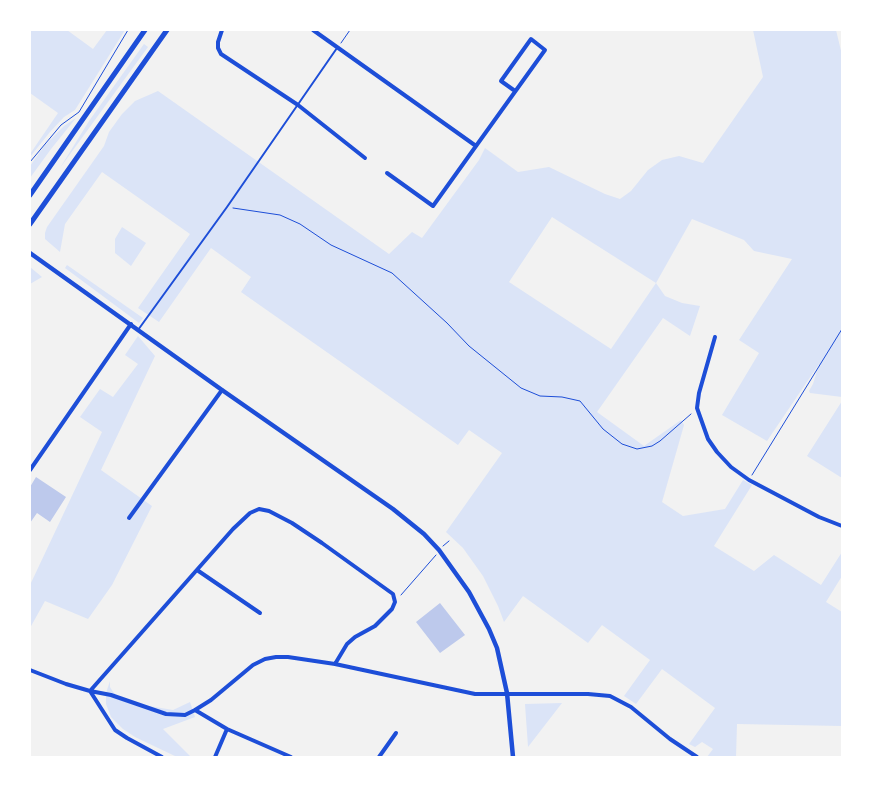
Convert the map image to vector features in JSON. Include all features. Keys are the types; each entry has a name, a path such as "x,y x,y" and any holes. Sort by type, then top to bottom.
{"main road":[{"path":"30,195 146,30"},
{"path":"30,224 167,30"}],"street":[{"path":"222,30 218,42 221,54 298,105 365,158"},
{"path":"312,30 476,146"},
{"path":"387,173 433,206 516,91 545,50 530,39 501,81 516,91"},
{"path":"30,253 393,509 424,534 439,550 469,592 497,648 508,693 512,757"},
{"path":"30,470 131,324"},
{"path":"715,337 699,393 697,408 708,438 717,452 731,467 749,480 818,517 842,526"},
{"path":"129,518 222,390"},
{"path":"90,691 241,520 259,509 269,511 292,523 322,542 393,594 396,602 392,609 375,626 346,644 335,664"},
{"path":"196,570 260,613"},
{"path":"30,670 90,691 111,695 166,714 185,715 210,700 242,673 265,659 276,657 335,664 475,694 588,694 610,696 631,707 670,739 697,757"},
{"path":"90,691 115,730 162,757"},
{"path":"194,710 227,729 291,757"},
{"path":"215,757 227,729"},
{"path":"379,757 396,732"}],"lane":[{"path":"138,330 227,207 337,48"}],"path":[{"path":"30,162 61,125 79,112 128,30"},
{"path":"337,48 350,30"},
{"path":"227,207 280,215 300,224 331,244 392,273 447,323 469,346 521,388 540,396 562,397 580,402 604,429 622,444 636,449 652,446 697,408"},
{"path":"749,480 842,329"},
{"path":"396,602 439,550 449,541"}],"shaded area":[{"path":"30,30 67,30 93,49 107,30 125,30 75,110 64,117 30,157 30,154 58,113 30,93"},
{"path":"753,30 836,30 842,55 842,397 810,393 809,391 819,364 767,441 722,415 759,353 739,340 792,259 754,251 744,240 692,219 656,283 665,296 682,303 700,306 690,336 663,318 597,412 644,446 681,420 684,425 662,502 683,516 725,509 743,480 752,485 714,546 754,571 774,555 821,585 842,552 842,576 826,602 842,612 842,726 737,724 736,757 707,757 713,749 702,742 695,747 689,744 715,708 662,669 636,704 624,696 650,660 602,625 588,643 523,596 504,622 483,576 463,548 446,532 502,453 469,430 458,445 241,292 251,277 211,248 159,322 138,308 190,234 102,172 65,224 60,252 45,239 47,227 104,146 109,132 122,114 135,101 158,91 389,254 412,232 422,238 479,160 485,148 518,172 549,167 605,194 620,199 631,191 648,170 662,160 679,156 703,163 763,77","holes":["552,217 656,283 611,349 509,282"]},
{"path":"144,44 148,47 60,168 89,121"},
{"path":"76,118 30,178 30,166 45,145 64,126"},
{"path":"122,227 146,243 131,266 115,253 115,239"},
{"path":"67,265 143,318 139,323 65,268"},
{"path":"30,267 42,277 30,284"},
{"path":"138,336 155,356 101,470 152,506 112,585 88,619 45,601 30,628 30,585 102,432 80,417 100,389 113,397 138,364 125,355"},
{"path":"842,401 842,478 807,456"},
{"path":"110,681 110,687 118,696 143,705 173,710 190,702 195,717 163,729 191,757 177,757 135,737 123,729 111,717 106,704 106,693"},
{"path":"562,703 528,747 525,704"}],"building":[{"path":"36,477 66,497 50,522 37,513 30,523 30,487"},
{"path":"440,603 465,635 440,653 416,622"}]}
